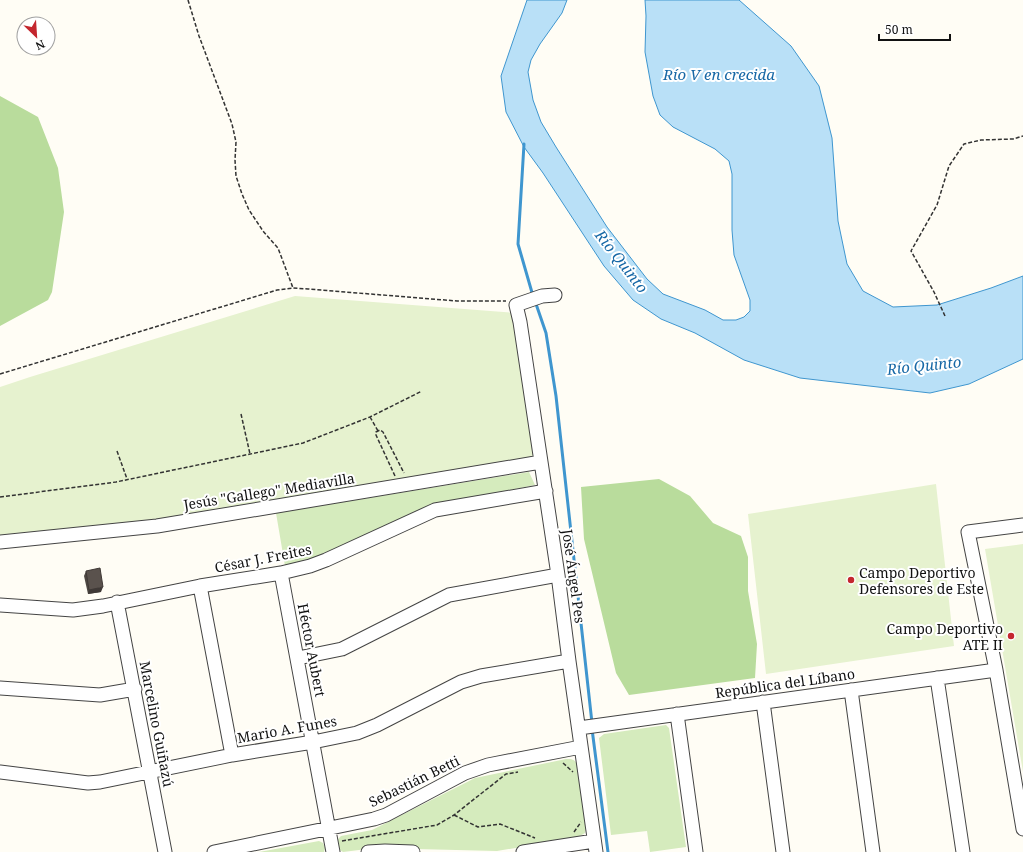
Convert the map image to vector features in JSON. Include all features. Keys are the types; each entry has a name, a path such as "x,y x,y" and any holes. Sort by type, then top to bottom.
{"street":[{"path":"520,304 549,296"},
{"name":"José Ángel Pes","path":"520,304 520,322 546,491 595,847"},
{"name":"Jesús \"Gallego\" Mediavilla","path":"0,542 157,526 541,462"},
{"name":"César J. Freites","path":"0,605 73,610 103,606 200,586 281,573 310,566 326,560 435,510 546,491"},
{"path":"1023,525 968,532 996,670 1023,829"},
{"name":"Héctor Aubert","path":"281,573 329,828 335,847"},
{"path":"298,658 342,649 449,595 558,575"},
{"path":"200,586 232,755"},
{"name":"Marcelino Guiñazú","path":"118,602 165,852"},
{"name":"Mario A. Funes","path":"0,772 88,783 232,755 313,742 357,733 377,725 461,682 481,676 569,661"},
{"name":"República del Líbano","path":"579,728 996,670"},
{"path":"938,678 963,852"},
{"path":"0,688 100,695 135,689"},
{"path":"851,690 873,852"},
{"path":"763,702 783,852"},
{"path":"677,714 696,852"},
{"name":"Sebastián Betti","path":"214,852 374,819 386,815 465,773 488,765 582,747"},
{"path":"524,852 595,847"},
{"path":"368,852 413,852"}],"path":[{"path":"188,0 198,36 232,124 236,142 236,176 242,194 249,210 263,231 278,248 293,288"},
{"path":"945,316 934,292 911,251 936,205 949,166 964,144 981,140 1013,139 1023,136"},
{"path":"0,374 277,290 293,288 457,301 508,301 520,304"},
{"path":"0,497 127,479 303,443 370,417 422,391"},
{"path":"241,414 250,454"},
{"path":"370,417 378,431 376,435 404,485"},
{"path":"378,431 380,430 383,432 404,485"},
{"path":"117,451 127,479"},
{"path":"563,762 575,774"},
{"path":"335,847 438,825 454,815 506,774 520,771"},
{"path":"454,815 478,827 500,824 536,839"},
{"path":"571,837 582,819"}],"green space":[{"path":"0,96 38,117 58,168 64,212 52,292 48,300 0,326"},
{"path":"295,296 516,313 536,456 388,483 127,524 0,537 0,387"},
{"path":"529,472 535,485 436,505 325,555 285,566 276,513"},
{"path":"659,479 690,496 713,523 741,536 748,557 748,591 757,644 755,678 629,695 616,673 584,539 581,487"},
{"name":"Campo Deportivo Defensores de Este","path":"936,484 954,646 766,674 748,514"},
{"name":"Campo Deportivo ATE II","path":"1023,544 1023,772 985,549"},
{"path":"666,725 669,728 686,847 650,852 647,831 611,835 599,738 604,734"},
{"path":"566,759 573,760 577,765 586,827 585,833 576,838 497,851 375,848 343,852 337,847 338,839 341,836 372,830 475,778"},
{"path":"319,841 323,843 325,848 324,852 259,852"}],"water":[{"name":"Río V en crecida","path":"527,0 567,0 562,13 540,44 531,60 528,72 533,100 541,122 607,227 647,279 663,294 705,310 723,320 736,320 744,317 750,311 750,300 734,255 732,230 732,174 729,161 715,149 673,127 660,115 653,96 645,52 645,0 739,0 791,46 819,86 832,138 838,221 847,264 863,291 893,307 937,305 1023,276 1023,359 969,384 930,393 800,378 744,360 695,333 661,319 633,300 604,266 543,173 524,147 506,112 501,76"}],"building":[{"path":"100,568 103,587 89,590 86,571"}],"waterway":[{"path":"524,144 518,244 533,296"},
{"path":"535,301 546,333 556,396 592,723"},
{"path":"592,729 608,852"}],"place":[{"name":"Campo Deportivo Defensores de Este","path":"851,580"},
{"name":"Campo Deportivo ATE II","path":"1011,636"}],"water label":[{"name":"Río Quinto","path":"622,261"},
{"name":"Río Quinto","path":"924,365"}]}
